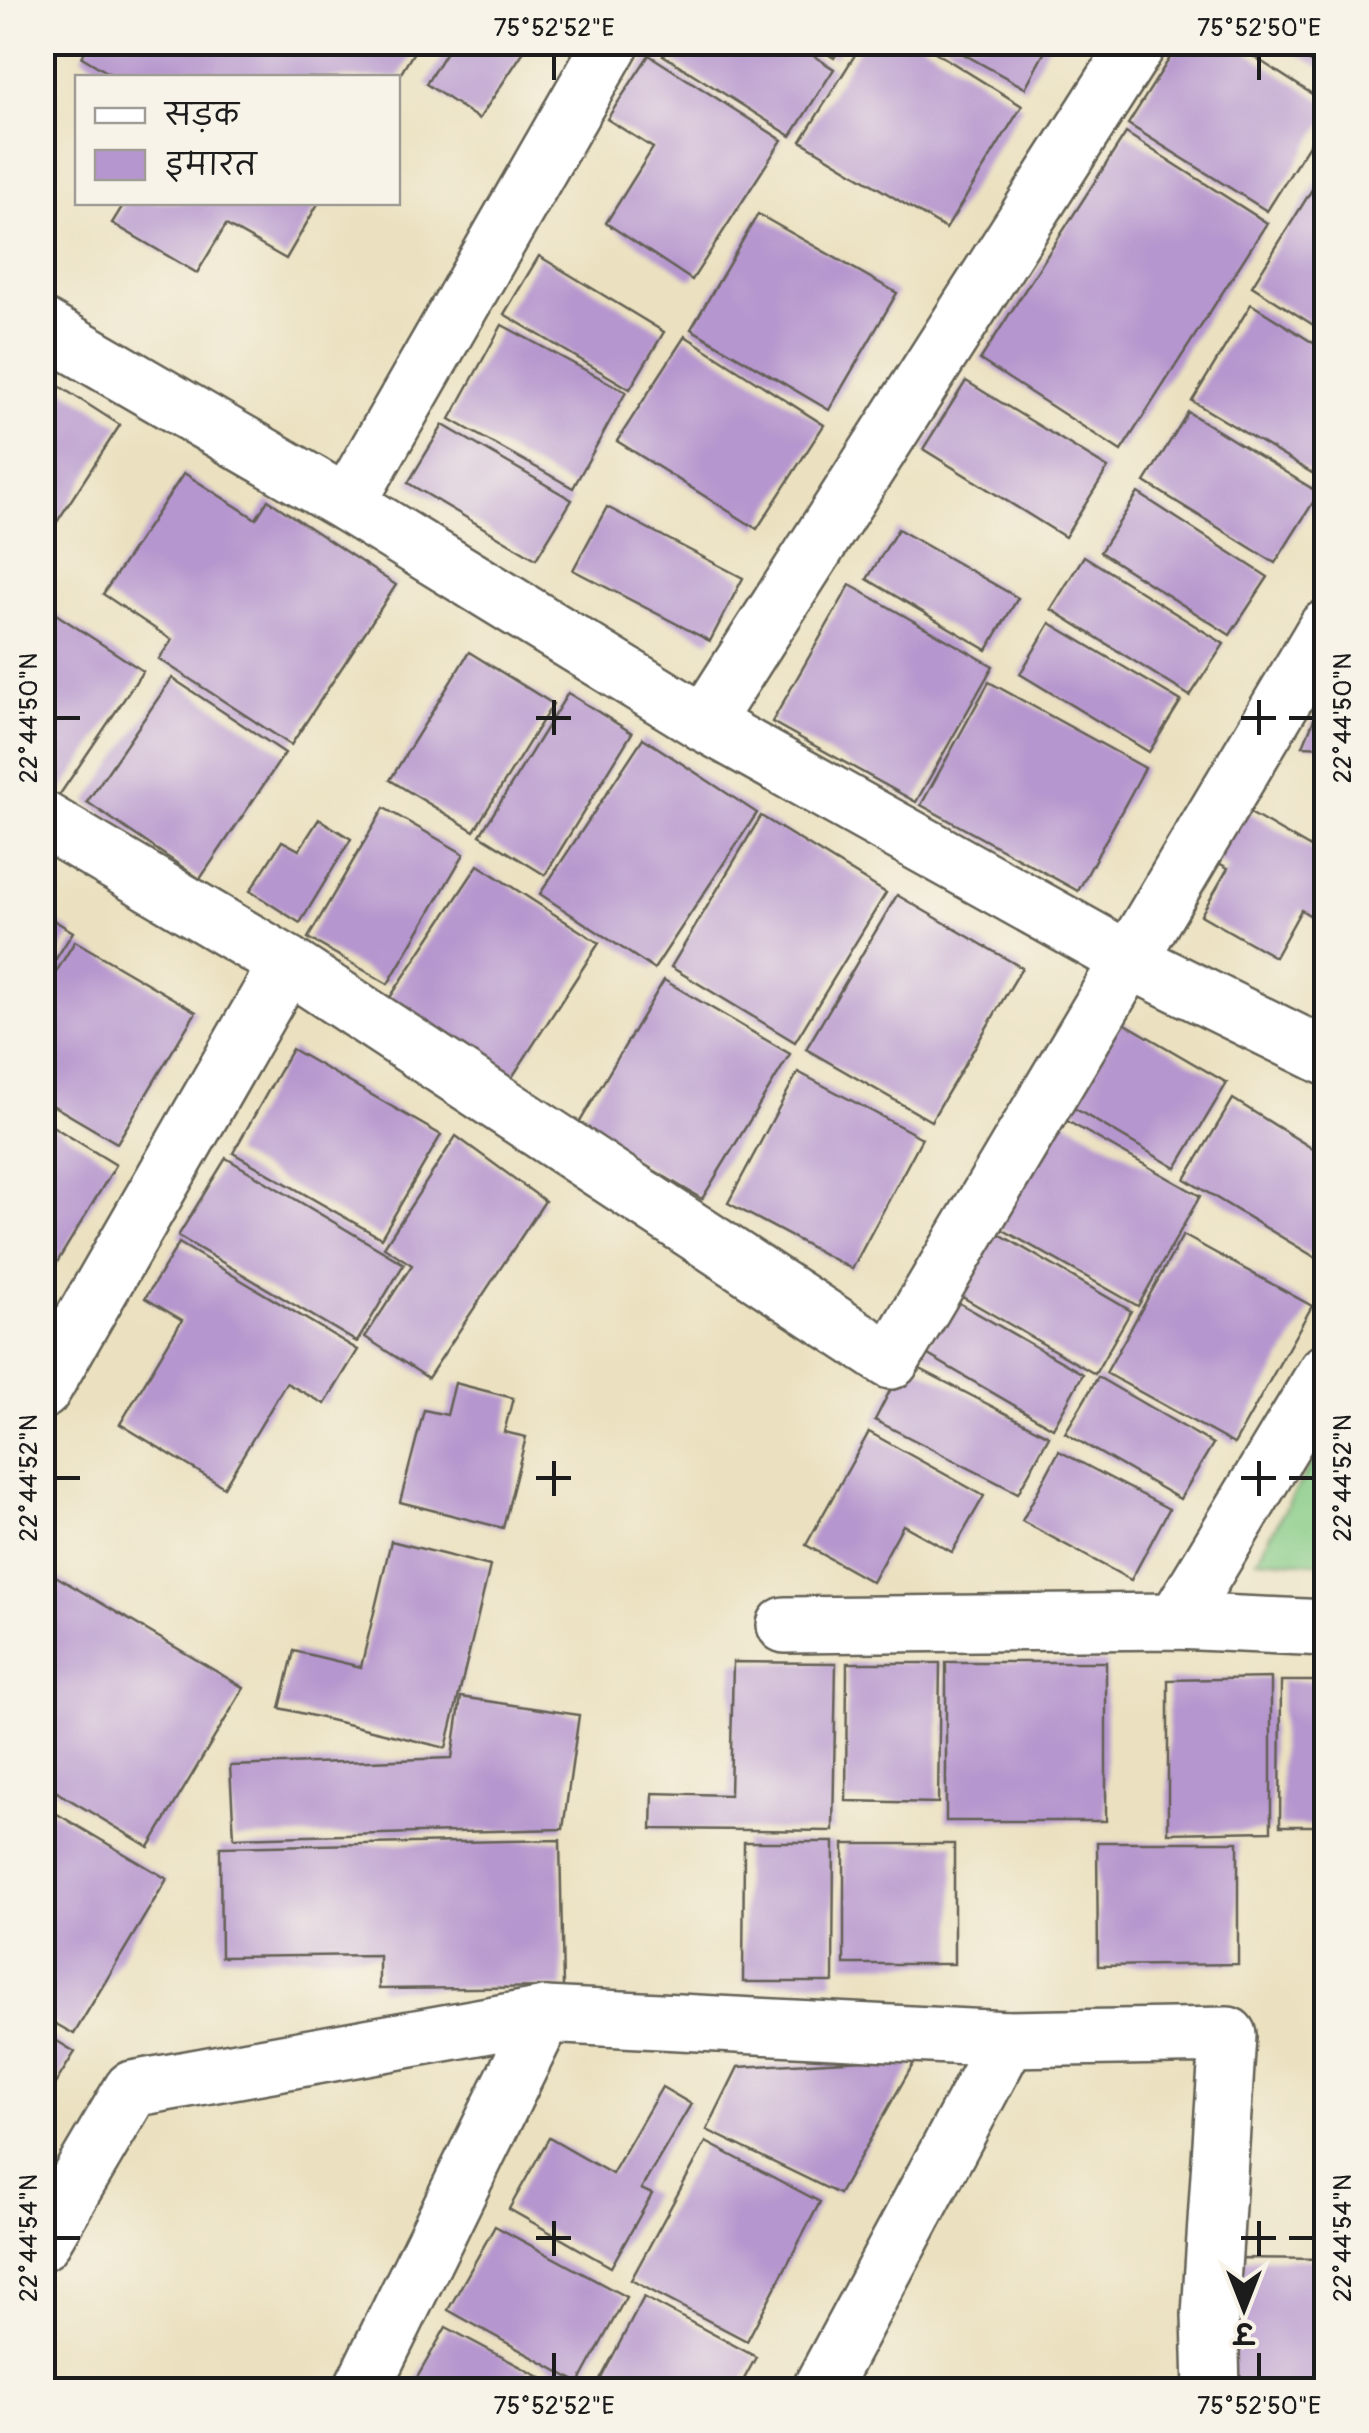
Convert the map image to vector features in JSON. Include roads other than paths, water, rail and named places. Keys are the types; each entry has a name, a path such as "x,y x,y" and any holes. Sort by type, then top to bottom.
{"street":[{"path":"347,504 612,42"},
{"path":"704,723 1139,42"},
{"path":"42,327 347,504 704,723 1129,960 1326,1057"},
{"path":"42,819 287,964 892,1361 1326,628"},
{"path":"49,1365 287,964"},
{"path":"1176,1621 1326,1372"},
{"path":"785,1625 1176,1621 1326,1628"},
{"path":"361,2390 545,2015"},
{"path":"42,2242 132,2089 545,2015 1008,2040 1228,2035 1210,2314 1212,2390"},
{"path":"820,2390 1008,2040"}]}
